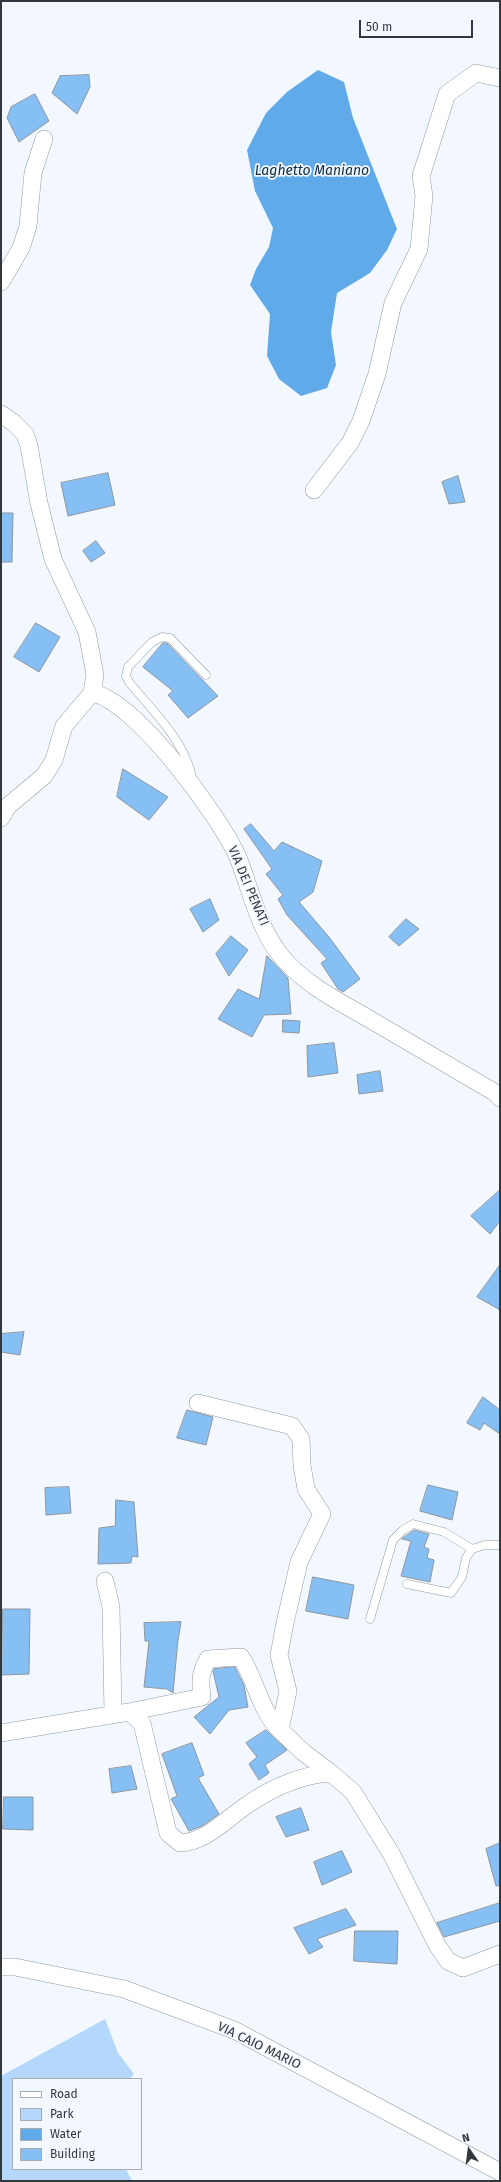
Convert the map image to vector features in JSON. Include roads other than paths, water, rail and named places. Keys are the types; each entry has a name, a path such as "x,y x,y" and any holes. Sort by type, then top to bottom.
{"street":[{"path":"314,490 350,443 361,421 377,374 393,303 419,249 424,196 421,176 446,94 476,73 500,78"},
{"path":"1,282 21,248 28,226 33,173 44,139"},
{"path":"1,414 14,423 24,434 29,446 39,503 53,559 88,632 95,675 92,693 64,726 54,760 44,776 8,806 1,818"},
{"name":"VIA DEI PENATI","path":"92,693 108,699 140,724 188,779 222,829 237,855 265,929 282,957 309,983 494,1092 500,1098"},
{"path":"198,1403 292,1426 301,1439 302,1465 306,1489 322,1514 300,1562 285,1623 280,1655 288,1691 280,1730"},
{"path":"105,1581 111,1607 121,1713"},
{"path":"1,1733 121,1713 202,1697 200,1682 202,1668 208,1659 240,1657 246,1666 270,1721 303,1752 353,1792 392,1855 436,1945 448,1961 463,1968 500,1954"},
{"path":"121,1713 142,1723 168,1833 180,1843 193,1843 248,1804 281,1784 311,1774 331,1773"},
{"name":"VIA CAIO MARIO","path":"1,1967 15,1967 124,1989 234,2030 500,2172"}],"lane":[{"path":"188,779 191,773 180,748 171,733 129,682 127,671 128,666 152,642 170,638 206,675"},
{"path":"370,1618 393,1540 403,1530 413,1524 444,1532 472,1549"},
{"path":"406,1584 451,1593 462,1577 466,1558 472,1549 485,1545 500,1545"}],"water":[{"name":"Laghetto Maniano","path":"318,70 344,82 353,118 397,229 387,250 370,273 337,293 331,332 336,365 327,388 301,396 279,379 267,356 270,314 250,285 256,269 269,247 273,228 255,191 247,150 266,113 287,92"}]}
